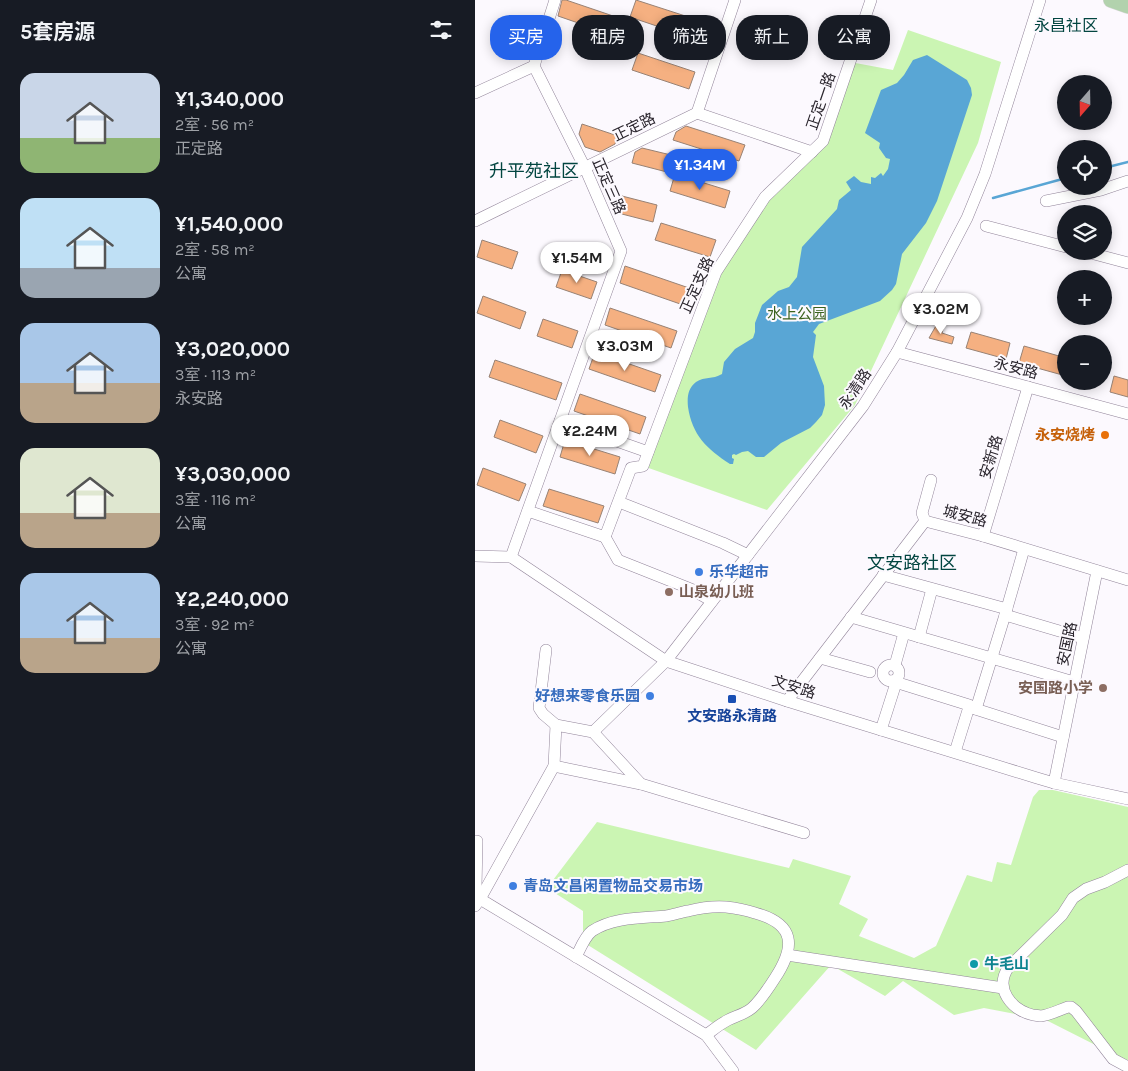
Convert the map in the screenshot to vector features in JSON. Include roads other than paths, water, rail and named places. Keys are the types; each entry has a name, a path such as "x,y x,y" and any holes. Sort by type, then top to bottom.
{"main road":[{"path":"1111,0 1128,6"}],"street":[{"path":"475,93 534,66 555,0"},
{"path":"735,0 697,114 812,152"},
{"name":"正定一路","path":"812,152 823,141 871,0"},
{"name":"永清路","path":"593,732 665,661 863,406 897,352 967,218 985,174 1040,0"},
{"name":"正定三路","path":"511,557 621,251 585,168 534,66"},
{"name":"正定路","path":"475,221 697,114"},
{"name":"正定支路","path":"605,537 631,468 643,466 716,272 765,198 812,152"},
{"path":"1046,201 1101,190 1128,181"},
{"path":"986,226 1057,245"},
{"path":"1112,259 1128,263"},
{"name":"永安路","path":"897,352 1128,414"},
{"name":"安新路","path":"983,536 1028,386"},
{"path":"560,421 648,452"},
{"path":"925,521 922,513 931,480"},
{"path":"619,502 723,543 748,555"},
{"path":"528,511 605,537 618,560 691,589 712,601"},
{"name":"城安路","path":"787,700 925,521 983,536 1128,580"},
{"path":"955,752 992,658 1024,549"},
{"path":"475,556 511,557"},
{"name":"文安路","path":"511,557 665,661 1054,783 1128,799"},
{"name":"安国路","path":"1054,783 1097,571"},
{"path":"883,575 1006,612 1083,638"},
{"path":"919,637 932,589"},
{"path":"851,617 1074,682"},
{"path":"904,633 895,665 887,666 883,673 887,680 1063,737"},
{"path":"546,650 539,708 543,714 556,725 593,732 641,784"},
{"path":"820,658 870,672"},
{"path":"881,730 894,682"},
{"path":"477,902 554,766 556,725"},
{"path":"554,766 641,784 803,833"},
{"path":"475,841 477,841 477,902"},
{"path":"1128,870 1086,889 1073,898 1063,916 1008,968 1003,978 1005,994 1024,1013 1040,1016 1068,1007 1071,1008 1076,1011 1113,1059 1128,1067"},
{"path":"477,902 576,957 706,1035 733,1071"},
{"path":"576,957 592,931 606,924 618,921 669,915 708,907 733,908 771,918 779,923 787,934 789,942 784,963 767,991 753,1007 706,1035"},
{"path":"787,954 1003,988"}],"water":[{"path":"927,55 967,80 972,95 937,201 926,223 902,254 896,284 892,290 880,301 819,324 813,332 816,335 813,357 824,386 825,405 822,415 810,428 781,443 764,457 756,457 748,451 742,452 732,455 734,459 733,464 730,464 708,447 693,426 688,407 690,390 693,384 699,380 722,374 724,362 735,349 753,338 755,323 762,305 778,291 789,287 797,277 802,247 837,209 839,200 851,190 846,182 854,176 861,182 871,184 871,177 875,178 881,173 883,176 888,169 890,159 886,158 879,148 880,143 865,133 881,90 897,83 913,60"}],"waterway":[{"path":"1112,166 1128,162"},
{"path":"993,198 1057,180"}],"place":[{"name":"永安烧烤","path":"1105,435"},
{"name":"乐华超市","path":"699,572"},
{"name":"山泉幼儿班","path":"669,592"},
{"name":"安国路小学","path":"1103,688"},
{"name":"好想来零食乐园","path":"650,696"},
{"name":"文安路永清路","path":"732,699"},
{"name":"青岛文昌闲置物品交易市场","path":"513,886"},
{"name":"牛毛山","path":"974,964"}],"district":[{"name":"永昌社区","path":"1066,25"},
{"name":"升平苑社区","path":"534,171"},
{"name":"文安路社区","path":"912,563"}],"park label":[{"name":"水上公园","path":"797,314"}]}
